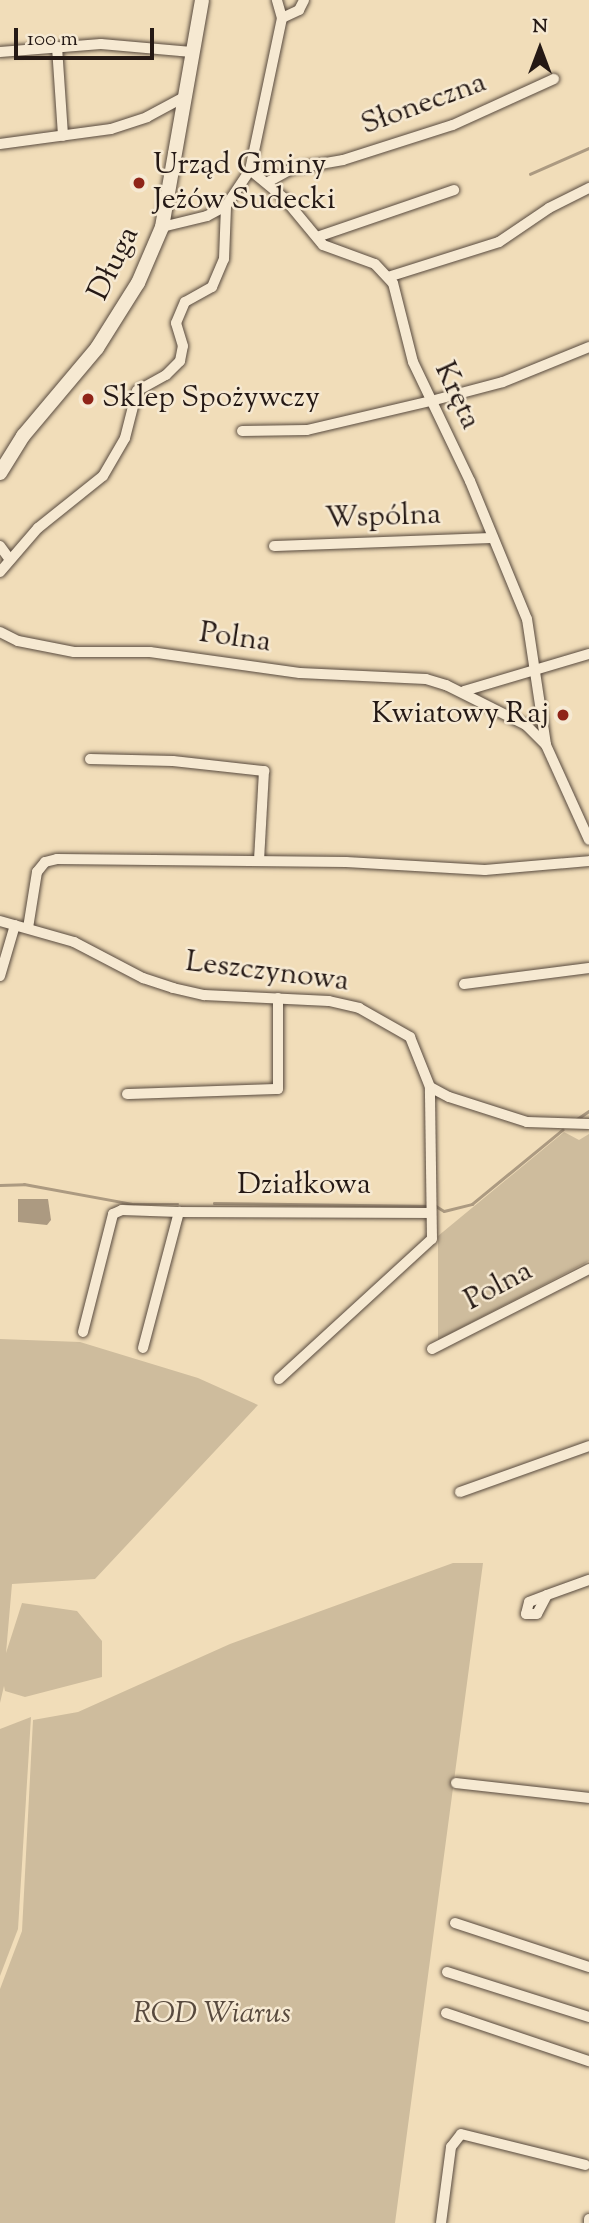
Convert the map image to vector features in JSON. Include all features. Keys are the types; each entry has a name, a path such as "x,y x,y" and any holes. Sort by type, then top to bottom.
{"street":[{"name":"Długa","path":"0,472 23,436 119,317 162,227 202,0"},
{"path":"162,227 195,220 226,206 250,170 282,18 277,0"},
{"path":"282,18 299,10 304,0"},
{"path":"0,52 101,44 192,52"},
{"path":"57,47 63,136"},
{"name":"Słoneczna","path":"268,182 291,169 343,160 453,125 554,79"},
{"path":"0,144 111,130 147,117 184,97"},
{"path":"250,170 268,182 323,244 375,264 388,277 499,242 550,208 589,188"},
{"path":"317,237 332,228 454,190"},
{"path":"0,572 44,522 103,475 125,438 137,391 166,375 180,361 183,346 176,323 185,302 212,287 224,259 226,206"},
{"name":"Kręta","path":"388,277 414,362 527,619 537,668 546,745"},
{"path":"242,431 307,430 431,401 503,382 589,347"},
{"name":"Wspólna","path":"274,546 493,538"},
{"path":"0,546 9,560"},
{"name":"Polna","path":"0,632 50,649 150,652 300,673 426,679 464,691 526,725 546,745 589,840"},
{"path":"464,691 589,654"},
{"path":"90,759 173,761 264,771 259,861"},
{"path":"28,928 37,872 45,862 346,862 485,870 589,861"},
{"name":"Leszczynowa","path":"0,921 74,942 142,978 173,988 204,995 329,1001 385,1019 410,1037 430,1087"},
{"path":"0,976 15,925"},
{"path":"464,984 589,968"},
{"path":"127,1094 278,1089 278,999"},
{"path":"279,1379 432,1238 430,1087 527,1122 589,1124"},
{"name":"Działkowa","path":"83,1332 113,1214 122,1210 138,1214 431,1206"},
{"path":"143,1348 179,1212"},
{"name":"Polna","path":"432,1349 589,1269"},
{"path":"460,1492 589,1446"},
{"path":"547,1595 589,1580"},
{"path":"456,1783 589,1798"},
{"path":"455,1923 589,1968"},
{"path":"447,1972 589,2017"},
{"path":"446,2013 589,2061"},
{"path":"440,2223 451,2147 461,2134 588,2167"}],"green space":[{"path":"564,1132 579,1140 589,1134 589,1261 438,1340 438,1236"},
{"path":"0,1339 80,1342 198,1378 258,1405 95,1579 12,1584 6,1653 22,1603 77,1611 102,1641 102,1677 25,1697 5,1691 4,1686 0,1703"},
{"name":"ROD Wiarus","path":"453,1563 483,1563 395,2223 0,2223 0,1989 22,1931 33,1720 78,1712 230,1644"},
{"path":"31,1717 18,1929 0,1976 0,1729"}],"shaded area":[{"path":"18,1199 48,1199 51,1220 47,1225 18,1222"}],"waterway":[{"path":"530,174 589,148"},
{"path":"577,1119 589,1111"},
{"path":"436,1206 444,1211 472,1204 562,1130"},
{"path":"0,1185 24,1184 133,1204 178,1204"},
{"path":"214,1203 430,1206"}],"place":[{"name":"Urząd Gminy Jeżów Sudecki","path":"139,183"},
{"name":"Sklep Spożywczy","path":"88,399"},
{"name":"Kwiatowy Raj","path":"563,715"}]}
